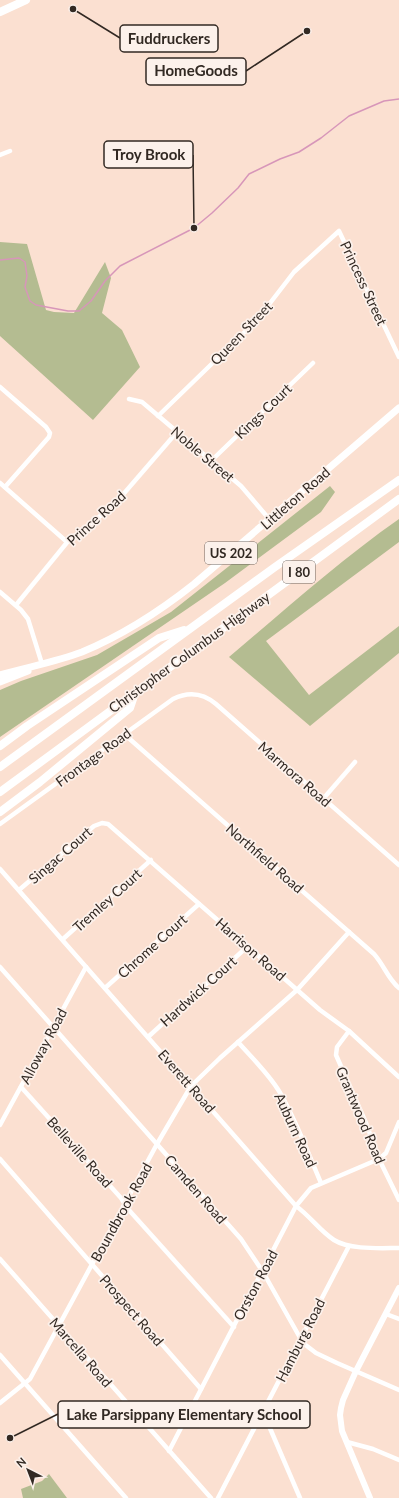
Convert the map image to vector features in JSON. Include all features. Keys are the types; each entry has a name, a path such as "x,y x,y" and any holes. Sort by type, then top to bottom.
{"highway":[{"path":"0,12 26,0"},
{"name":"Christopher Columbus Highway","path":"0,767 307,544 399,480"},
{"name":"Christopher Columbus Highway","path":"0,792 399,499"},
{"path":"0,746 159,638 191,628"},
{"path":"0,812 40,782 130,708 135,693"}],"main road":[{"name":"Littleton Road","path":"0,675 68,657 126,630 157,612 194,584 270,520 399,408"},
{"name":"Littleton Road","path":"0,682 16,677 42,664"}],"street":[{"path":"0,155 10,151"},
{"name":"Princess Street","path":"339,231 399,357"},
{"name":"Queen Street","path":"158,416 257,320 294,272 339,231"},
{"name":"Kings Court","path":"212,460 313,363"},
{"path":"0,387 46,428 50,434 50,437 5,487"},
{"name":"Noble Street","path":"129,399 142,402 212,460 241,486 270,520"},
{"name":"Prince Road","path":"16,605 67,542 120,498 177,432"},
{"path":"0,483 67,542"},
{"path":"0,592 16,605 28,619 42,664"},
{"name":"Frontage Road","path":"0,824 173,699 187,693"},
{"name":"Marmora Road","path":"187,693 197,694 208,698 399,865"},
{"name":"Northfield Road","path":"124,734 374,954 380,961 390,979 399,988"},
{"path":"323,799 355,762"},
{"name":"Harrison Road","path":"102,823 108,824 151,860 320,1010 349,1030 399,1077"},
{"name":"Singac Court","path":"20,890 94,826 102,823"},
{"name":"Tremley Court","path":"63,939 151,860"},
{"name":"Everett Road","path":"0,869 296,1206 331,1238 341,1244 349,1246 399,1248"},
{"name":"Chrome Court","path":"105,988 199,904"},
{"name":"Boundbrook Road","path":"0,1403 30,1379 157,1144 191,1086 297,990 349,932"},
{"name":"Hardwick Court","path":"148,1036 248,946"},
{"name":"Camden Road","path":"0,967 240,1239 263,1272 303,1343 316,1353 399,1390"},
{"name":"Alloway Road","path":"0,1125 86,967"},
{"name":"Grantwood Road","path":"349,1030 337,1047 336,1055 366,1123 379,1159 399,1200"},
{"name":"Auburn Road","path":"238,1042 259,1065 278,1090 288,1108 321,1183"},
{"name":"Belleville Road","path":"21,1087 234,1327"},
{"path":"379,1159 386,1153 399,1122"},
{"name":"Prospect Road","path":"0,1159 201,1389"},
{"name":"Orston Road","path":"168,1451 263,1272 296,1206 311,1188 379,1159"},
{"name":"Hamburg Road","path":"218,1498 349,1246"},
{"name":"Marcella Road","path":"0,1259 211,1498"},
{"path":"370,1498 340,1423 341,1408 356,1371 399,1288"},
{"path":"386,1314 399,1319"},
{"path":"0,1355 126,1498"},
{"path":"263,1412 300,1498"},
{"path":"347,1442 374,1449 399,1460"}],"green space":[{"path":"0,242 27,244 46,310 54,312 74,313 105,262 111,278 102,313 122,330 140,367 93,420 0,336"},
{"path":"330,486 335,492 321,512 225,583 0,737 0,690 21,681 97,655 171,612"},
{"path":"399,519 399,542 266,641 309,695 399,626 399,653 310,726 229,657 334,569"},
{"path":"49,1474 67,1498 23,1498 21,1489 42,1481"}],"waterway":[{"path":"0,260 19,258 25,262 27,276 25,287 30,301 36,305 68,311 79,311 91,301 105,281 120,266 194,228 238,188 249,174 280,159 299,152 321,138 349,116 384,101 399,99"}],"place":[{"name":"Fuddruckers","path":"73,9"},
{"name":"HomeGoods","path":"307,31"},
{"name":"Troy Brook","path":"194,228"},
{"name":"Lake Parsippany Elementary School","path":"10,1438"}]}
